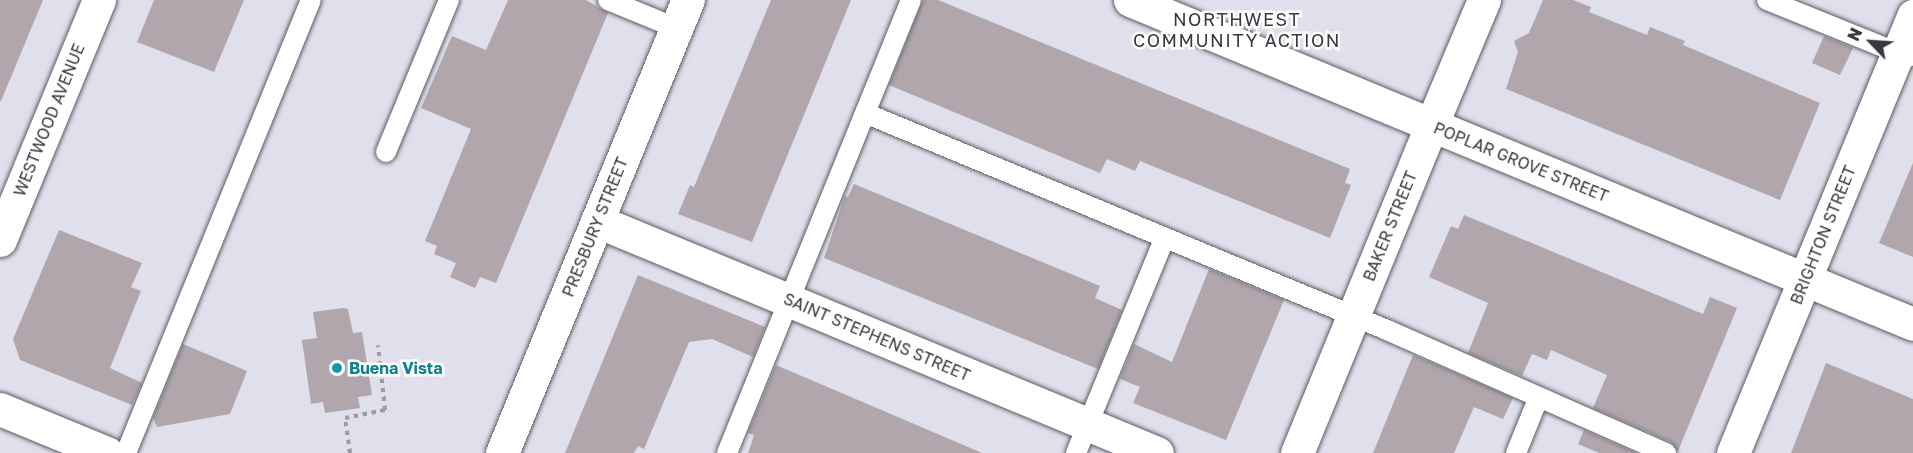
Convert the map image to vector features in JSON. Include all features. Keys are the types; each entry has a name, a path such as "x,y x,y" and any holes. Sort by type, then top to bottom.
{"street":[{"name":"WESTWOOD AVENUE","path":"0,240 99,0"},
{"name":"POPLAR GROVE STREET","path":"1130,0 1913,324"},
{"name":"BAKER STREET","path":"1297,453 1484,0"},
{"name":"PRESBURY STREET","path":"502,453 682,14"},
{"name":"BRIGHTON STREET","path":"1732,453 1804,279 1905,56 1913,16"},
{"name":"SAINT STEPHENS STREET","path":"597,221 789,300 1082,439 1157,453"},
{"path":"0,409 106,453"}],"lane":[{"path":"126,453 311,0"},
{"path":"386,152 449,0"},
{"path":"608,0 682,14"},
{"path":"727,453 911,0"},
{"path":"1767,0 1905,56"},
{"path":"865,113 1164,240 1353,315 1538,399 1665,453"},
{"path":"1082,439 1164,240"},
{"path":"1516,453 1538,399"}],"path":[{"path":"350,453 345,418 385,410 378,345"}],"building":[{"path":"0,0 43,0 1,101 0,101"},
{"path":"154,0 244,0 214,72 137,42"},
{"path":"508,0 586,0 608,13 496,283 480,277 475,288 450,277 456,263 434,254 437,246 425,241 471,129 421,108 452,36 486,50"},
{"path":"771,0 851,0 752,242 678,214 690,185 694,187"},
{"path":"923,0 938,0 1350,169 1345,183 1351,185 1330,238 1140,161 1135,171 1107,159 1100,173 889,85"},
{"path":"1543,0 1573,0 1591,7 1589,12 1647,35 1650,27 1685,41 1683,45 1820,103 1780,200 1506,89 1518,52 1514,41 1529,33"},
{"path":"1824,36 1853,48 1840,75 1812,63"},
{"path":"1913,163 1913,257 1879,243"},
{"path":"854,184 1100,286 1095,298 1122,310 1098,369 824,258 845,196 848,197"},
{"path":"1464,215 1703,314 1710,297 1737,308 1678,451 1671,442 1593,408 1607,375 1551,350 1547,360 1532,354 1522,376 1468,353 1488,303 1429,277 1451,226 1458,229"},
{"path":"59,230 142,263 131,287 141,291 110,368 142,383 132,405 20,360 13,339"},
{"path":"1209,269 1284,300 1226,440 1133,403 1140,387 1120,379 1134,344 1172,362"},
{"path":"638,275 765,327 753,357 712,339 689,342 644,449 638,446 634,453 565,453"},
{"name":"Buena Vista","path":"348,309 353,333 362,332 372,395 358,397 360,408 325,413 323,402 311,404 302,340 317,338 313,312"},
{"path":"183,344 247,371 230,414 157,427 153,418"},
{"path":"1413,355 1513,398 1503,419 1474,407 1454,453 1373,453"},
{"path":"1826,363 1913,399 1913,453 1791,453"},
{"path":"776,365 982,453 748,453 754,435 748,433"},
{"path":"1584,430 1636,453 1599,453 1578,444"}],"place":[{"name":"Buena Vista","path":"337,368"}],"district":[{"name":"NORTHWEST COMMUNITY ACTION","path":"1237,30"}]}
